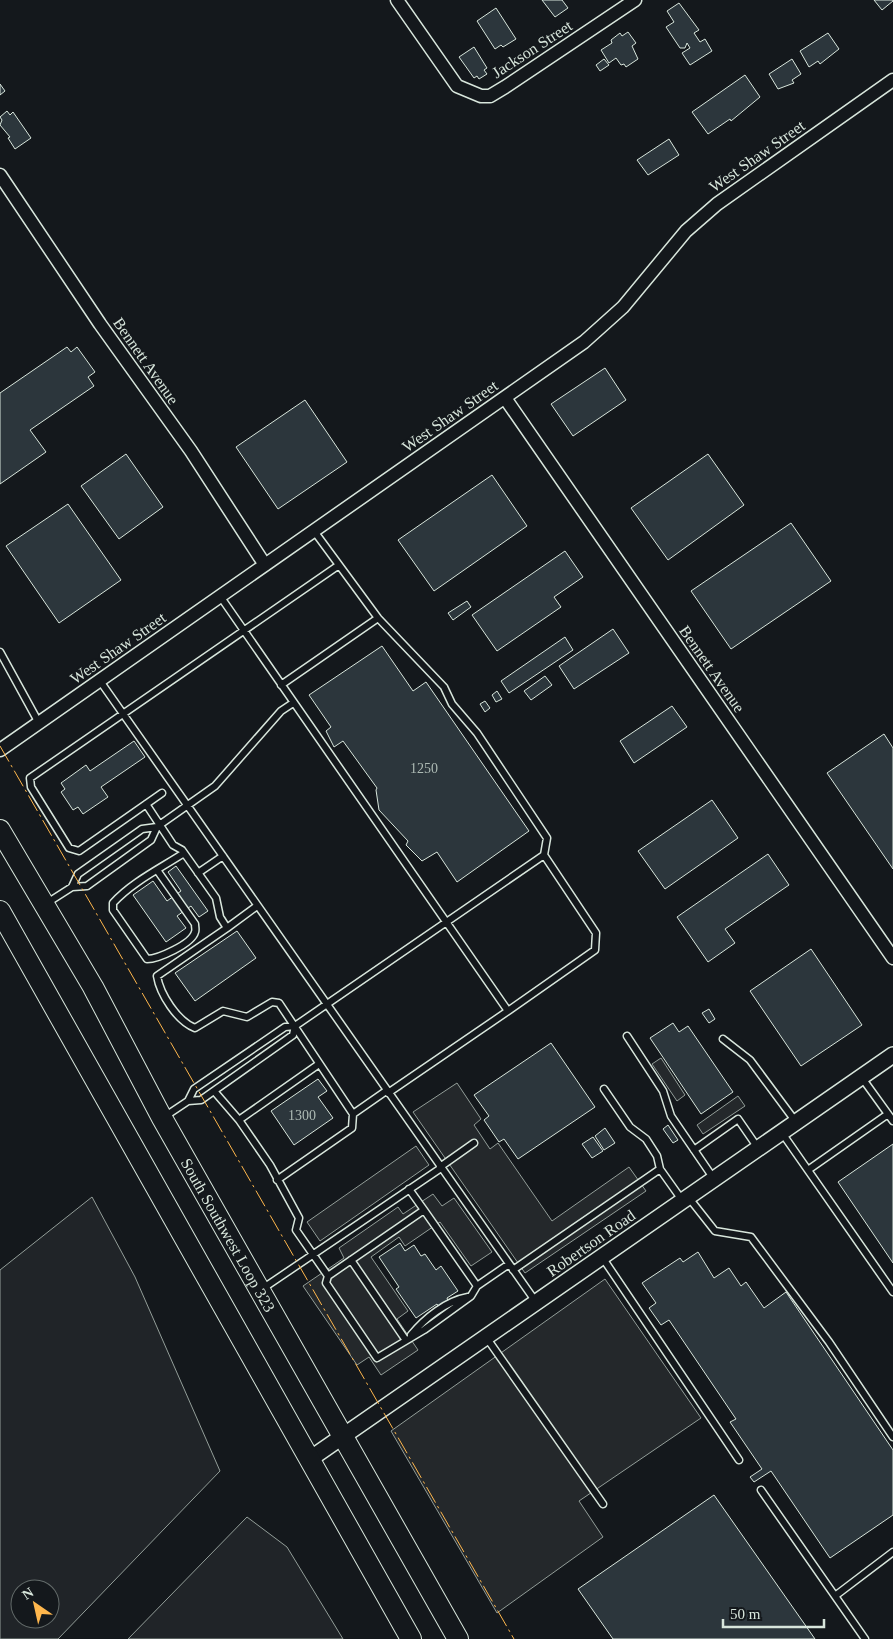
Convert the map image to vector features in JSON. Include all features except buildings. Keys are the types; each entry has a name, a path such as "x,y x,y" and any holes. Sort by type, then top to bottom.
{"highway":[{"name":"South Southwest Loop 323","path":"0,830 43,906 93,987 162,1118 458,1639"},
{"path":"0,911 411,1639"}],"street":[{"name":"Jackson Street","path":"397,0 457,86 481,96 490,96 635,0"},
{"name":"West Shaw Street","path":"0,750 584,342 610,320 686,231 717,204 893,80"},
{"name":"Bennett Avenue","path":"0,175 100,324 191,451 265,565"},
{"name":"Bennett Avenue","path":"504,398 893,958"},
{"name":"Robertson Road","path":"310,1459 893,1055"}],"lane":[{"path":"314,531 378,618 444,687 452,704 477,733 547,838 544,855 596,933 595,950 353,1114"},
{"path":"162,793 79,851 69,848 31,787 30,778 339,565"},
{"path":"220,596 508,1010"},
{"path":"281,685 378,618"},
{"path":"0,652 39,723"},
{"path":"100,681 536,1302"},
{"path":"72,887 78,874 86,868 142,829 159,826 224,778 282,711 293,703"},
{"path":"146,804 172,845 184,853 216,898 220,918 226,928"},
{"path":"43,906 72,887 87,886 151,840 159,826"},
{"path":"157,870 195,924 195,932 190,940 157,959 147,959 113,910 113,903 119,896 157,870 184,853"},
{"path":"188,1101 194,1089 285,1027 296,1026 445,921 544,855"},
{"path":"198,873 223,856"},
{"path":"257,906 157,976 158,987 185,1024 195,1028 223,1011 247,1017 272,1002 279,1004 296,1026 301,1038 353,1114 352,1128 277,1180"},
{"path":"162,1118 188,1101 201,1100 294,1035 296,1026"},
{"path":"627,1036 663,1092 671,1116 714,1179"},
{"path":"723,1039 750,1060 796,1122"},
{"path":"239,1120 319,1064"},
{"path":"861,1077 893,1121"},
{"path":"604,1089 630,1127 646,1139 657,1156 660,1169 685,1199 715,1230 751,1237 829,1342 893,1437"},
{"path":"214,1091 239,1120 270,1165 298,1218 296,1230 328,1276"},
{"path":"808,1170 888,1114"},
{"path":"694,1150 738,1119 758,1148"},
{"path":"782,1132 893,1292"},
{"path":"260,1290 474,1143"},
{"path":"424,1210 328,1276 326,1283 377,1358 408,1337 424,1330 471,1296 477,1286 511,1267 660,1169"},
{"path":"409,1189 477,1286"},
{"path":"602,1257 740,1460"},
{"path":"351,1260 408,1337"},
{"path":"486,1337 603,1504"},
{"path":"761,1490 865,1639"},
{"path":"835,1596 893,1552"}],"shaded area":[{"path":"661,1058 685,1095 677,1101 652,1064"},
{"path":"457,1083 481,1119 474,1125 490,1149 498,1143 552,1221 629,1167 646,1191 525,1273 413,1112"},
{"path":"738,1096 745,1106 703,1134 697,1125"},
{"path":"416,1146 429,1165 320,1241 307,1222"},
{"path":"433,1194 442,1206 454,1198 492,1252 471,1266 440,1222 405,1246 399,1237 371,1257 408,1311 397,1319 418,1350 381,1375 369,1357 357,1365 303,1286 344,1258 339,1248 398,1207 403,1214"},
{"path":"92,1197 135,1277 220,1471 58,1639 0,1639 0,1270"},
{"path":"605,1279 701,1418 579,1501 603,1537 497,1613 391,1431"},
{"path":"247,1517 287,1547 343,1639 128,1639"}],"power":[{"path":"0,746 514,1639"}]}
